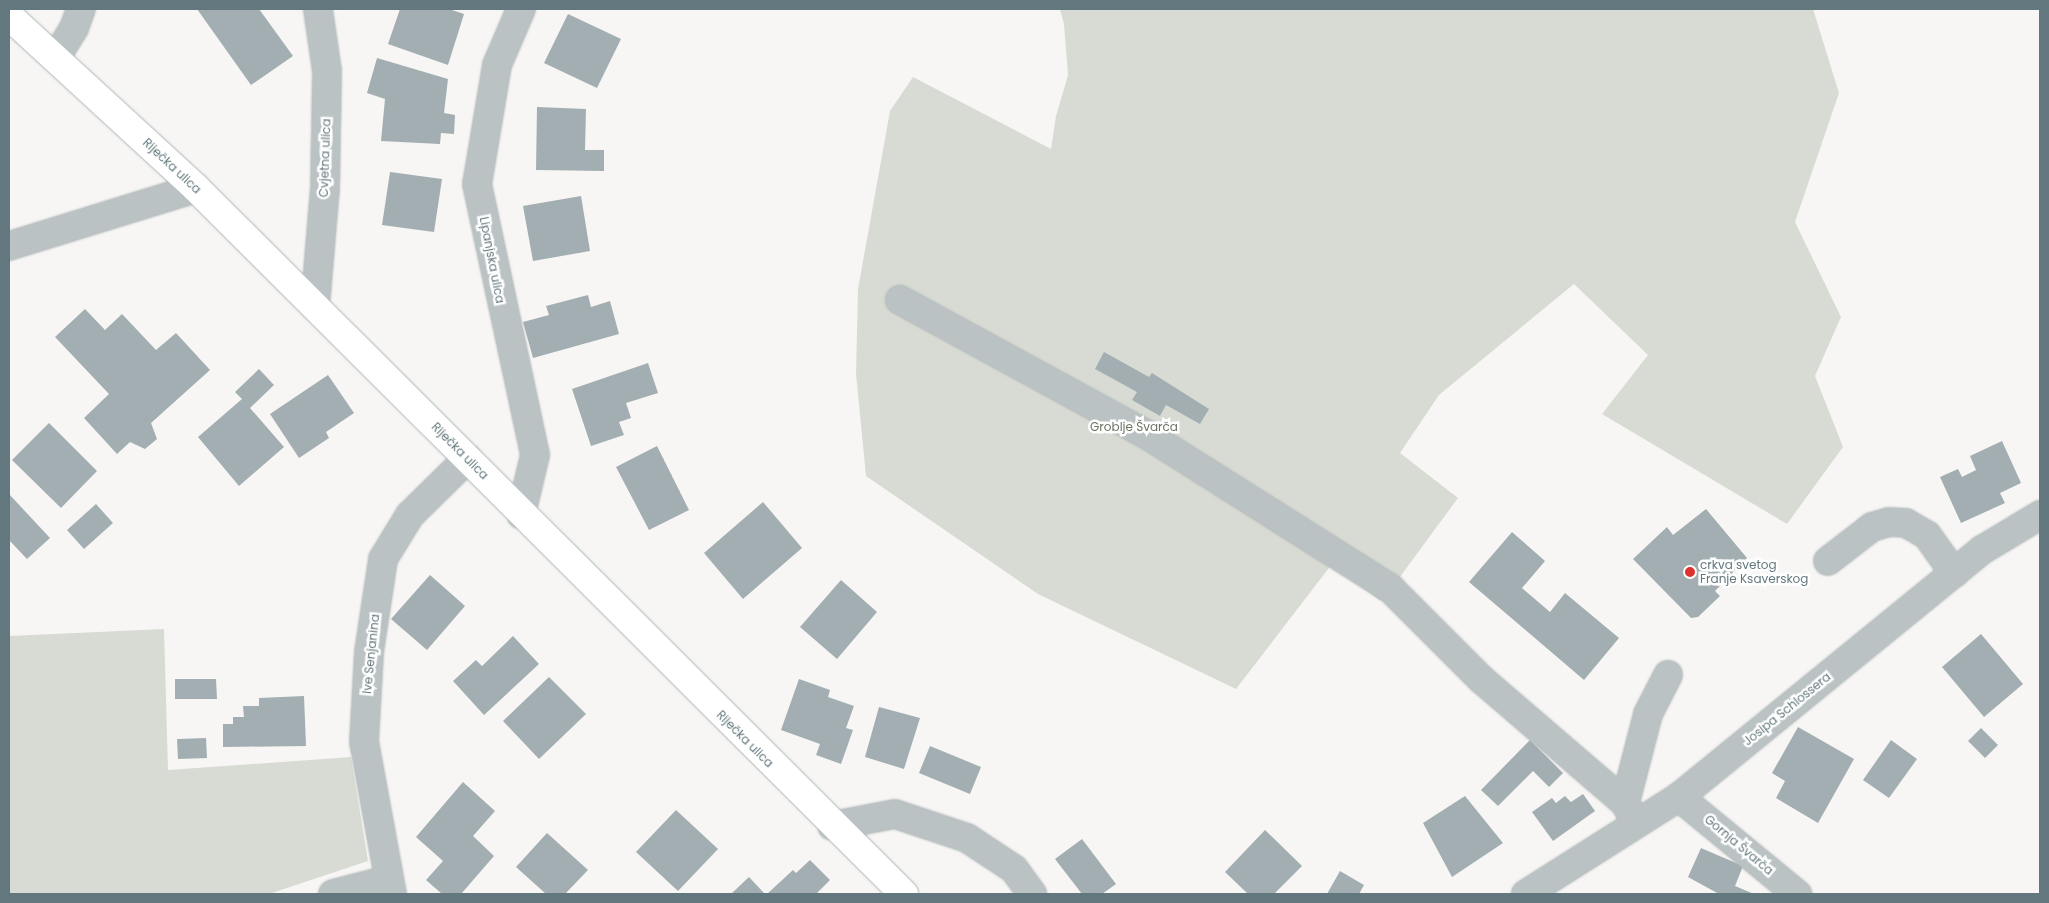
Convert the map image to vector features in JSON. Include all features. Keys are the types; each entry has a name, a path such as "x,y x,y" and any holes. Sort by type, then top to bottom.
{"main road":[{"name":"Riječka ulica","path":"9,16 56,57 196,188 468,458 521,514 832,826 904,894"}],"street":[{"path":"56,57 74,28 81,9"},
{"name":"Cvjetna ulica","path":"315,307 325,188 327,71 318,9"},
{"name":"Lipanjska ulica","path":"521,9 497,65 477,184 535,455 521,514"},
{"path":"9,246 196,188"},
{"path":"900,300 1146,434 1391,589 1481,679 1631,813"},
{"name":"Ive Senjanina","path":"333,894 390,887 364,742 369,652 383,559 410,515 468,458"},
{"name":"Josipa Schlossera","path":"1526,894 1631,813 1680,796 1982,550 2040,515"},
{"path":"1828,561 1872,526 1889,522 1906,523 1927,535 1954,573"},
{"path":"1631,813 1648,714 1668,675"},
{"name":"Gornja Švarča","path":"1680,796 1797,894"},
{"path":"832,826 895,814 967,838 1014,869 1032,894"}],"green space":[{"name":"Groblje Švarča","path":"1060,9 1813,9 1839,93 1795,222 1841,317 1815,376 1843,447 1787,524 1602,414 1648,355 1574,284 1439,395 1400,453 1458,498 1391,589 1380,601 1332,564 1236,689 1038,594 866,476 856,374 858,289 890,111 913,77 1051,149 1056,116 1068,75 1064,24"},
{"path":"164,629 168,770 351,757 368,861 269,894 9,894 9,636"}],"building":[{"path":"197,9 259,9 293,56 251,85"},
{"path":"400,9 449,9 464,14 448,65 388,44"},
{"path":"568,14 621,39 597,88 544,63"},
{"path":"377,58 448,79 444,113 455,115 454,134 441,133 440,144 381,141 385,99 367,93"},
{"path":"537,107 586,109 585,150 604,150 604,171 536,170"},
{"path":"390,172 442,179 434,232 382,225"},
{"path":"581,196 590,251 533,261 523,206"},
{"path":"588,295 591,307 610,301 619,334 533,358 523,322 549,315 546,306"},
{"path":"85,309 105,330 122,314 156,350 176,333 210,370 151,423 157,439 145,449 130,442 117,454 84,418 109,394 55,337"},
{"path":"1104,352 1149,377 1152,373 1209,409 1200,424 1166,405 1160,416 1132,400 1137,392 1095,369"},
{"path":"648,363 658,393 626,403 631,418 619,422 624,435 591,446 572,389"},
{"path":"259,369 274,385 250,408 284,447 239,486 198,437 242,399 235,392"},
{"path":"328,375 354,413 326,432 329,438 299,458 270,414"},
{"path":"49,423 97,471 61,508 12,460"},
{"path":"2002,441 2021,483 2000,493 2005,503 1961,523 1940,477 1958,469 1962,477 1976,470 1970,456"},
{"path":"657,446 689,510 649,530 616,467"},
{"path":"9,494 50,538 27,559 9,540"},
{"path":"763,502 802,548 743,599 704,553"},
{"path":"96,504 113,523 84,549 67,530"},
{"name":"crkva svetog Franje Ksaverskog","path":"1706,509 1747,558 1715,591 1720,596 1698,617 1691,618 1633,559 1667,527 1673,535"},
{"path":"1512,532 1545,561 1522,588 1550,612 1565,593 1619,638 1584,680 1469,582"},
{"path":"430,575 465,606 427,650 391,619"},
{"path":"841,580 877,612 837,659 800,627"},
{"path":"1981,634 2023,684 1984,717 1942,667"},
{"path":"513,636 539,664 484,715 453,681 476,660 482,666"},
{"path":"549,677 586,714 539,759 503,721"},
{"path":"175,679 216,679 217,699 175,699"},
{"path":"799,679 830,690 828,697 854,706 846,728 853,730 841,764 816,755 820,744 781,730"},
{"path":"304,696 306,746 223,747 223,724 233,724 233,717 244,717 243,706 259,706 259,698"},
{"path":"879,707 920,718 904,769 865,757"},
{"path":"1798,727 1854,759 1818,823 1776,798 1785,781 1772,773"},
{"path":"1981,728 1998,745 1985,758 1968,741"},
{"path":"206,738 207,758 178,759 177,739"},
{"path":"1530,740 1563,773 1549,787 1533,771 1498,806 1481,790"},
{"path":"1891,740 1917,759 1889,798 1863,780"},
{"path":"930,746 981,767 970,794 919,773"},
{"path":"463,782 495,811 473,836 494,856 461,894 442,894 426,880 443,861 416,837"},
{"path":"1583,794 1595,811 1553,841 1532,812 1552,798 1556,803 1565,796 1571,802"},
{"path":"1465,796 1503,843 1452,877 1423,823"},
{"path":"676,810 718,849 678,891 636,852"},
{"path":"1265,830 1302,866 1274,894 1248,894 1225,872"},
{"path":"547,833 588,870 565,894 546,894 516,867"},
{"path":"1082,839 1116,884 1102,894 1082,894 1055,859"},
{"path":"1701,848 1743,866 1735,886 1754,894 1719,894 1688,877"},
{"path":"810,860 830,880 816,894 767,894 793,870 796,873"},
{"path":"1340,871 1364,885 1359,894 1327,894"},
{"path":"749,877 765,894 731,894"}],"place":[{"name":"crkva svetog Franje Ksaverskog","path":"1690,572"}]}
